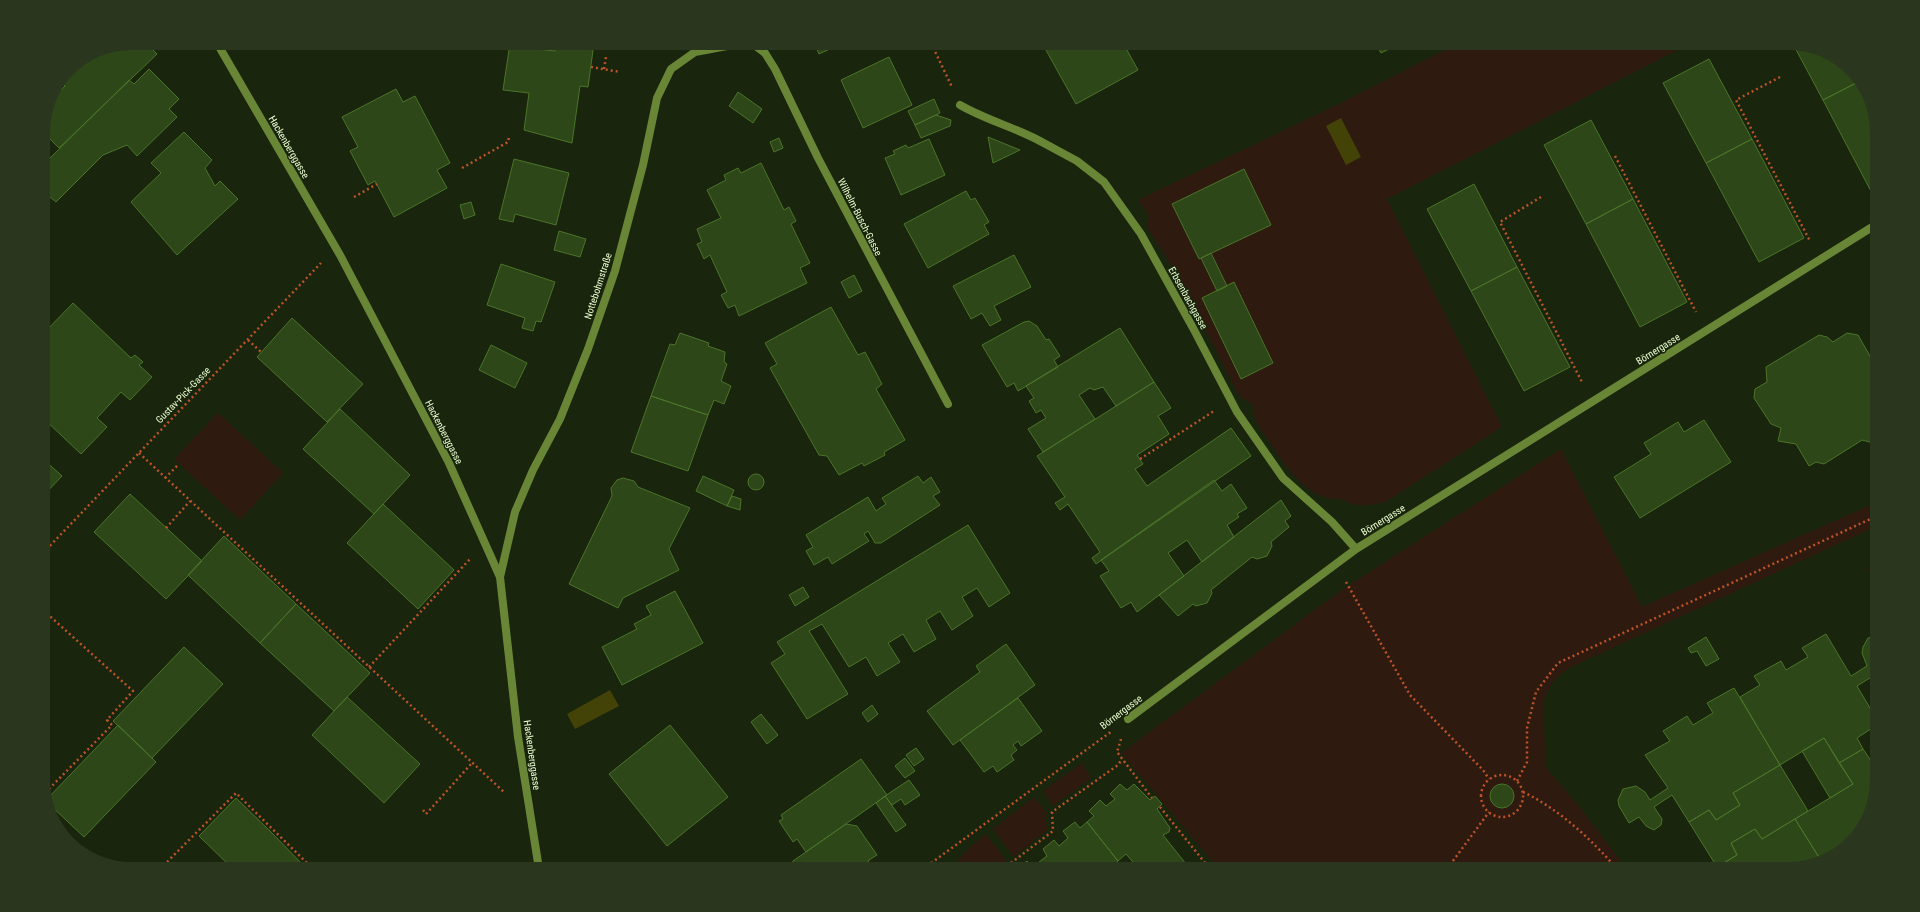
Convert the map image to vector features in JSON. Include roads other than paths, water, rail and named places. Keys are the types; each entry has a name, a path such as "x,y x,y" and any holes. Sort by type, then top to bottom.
{"street":[{"name":"Hackenberggasse","path":"221,50 335,248 449,463 500,577 518,737 538,862"},
{"name":"Nottebohmstraße","path":"500,577 515,512 533,470 560,419 588,349 615,271 643,165 657,98 671,69 695,52 706,50"},
{"name":"Wilhelm-Busch-Gasse","path":"761,50 765,53 775,69 818,158 948,404"},
{"name":"Erbsenbachgasse","path":"960,106 978,115 1027,133 1077,160 1104,182 1141,234 1237,412 1283,478 1332,522 1356,549"},
{"name":"Börnergasse","path":"1128,719 1356,549 1870,228"}]}
